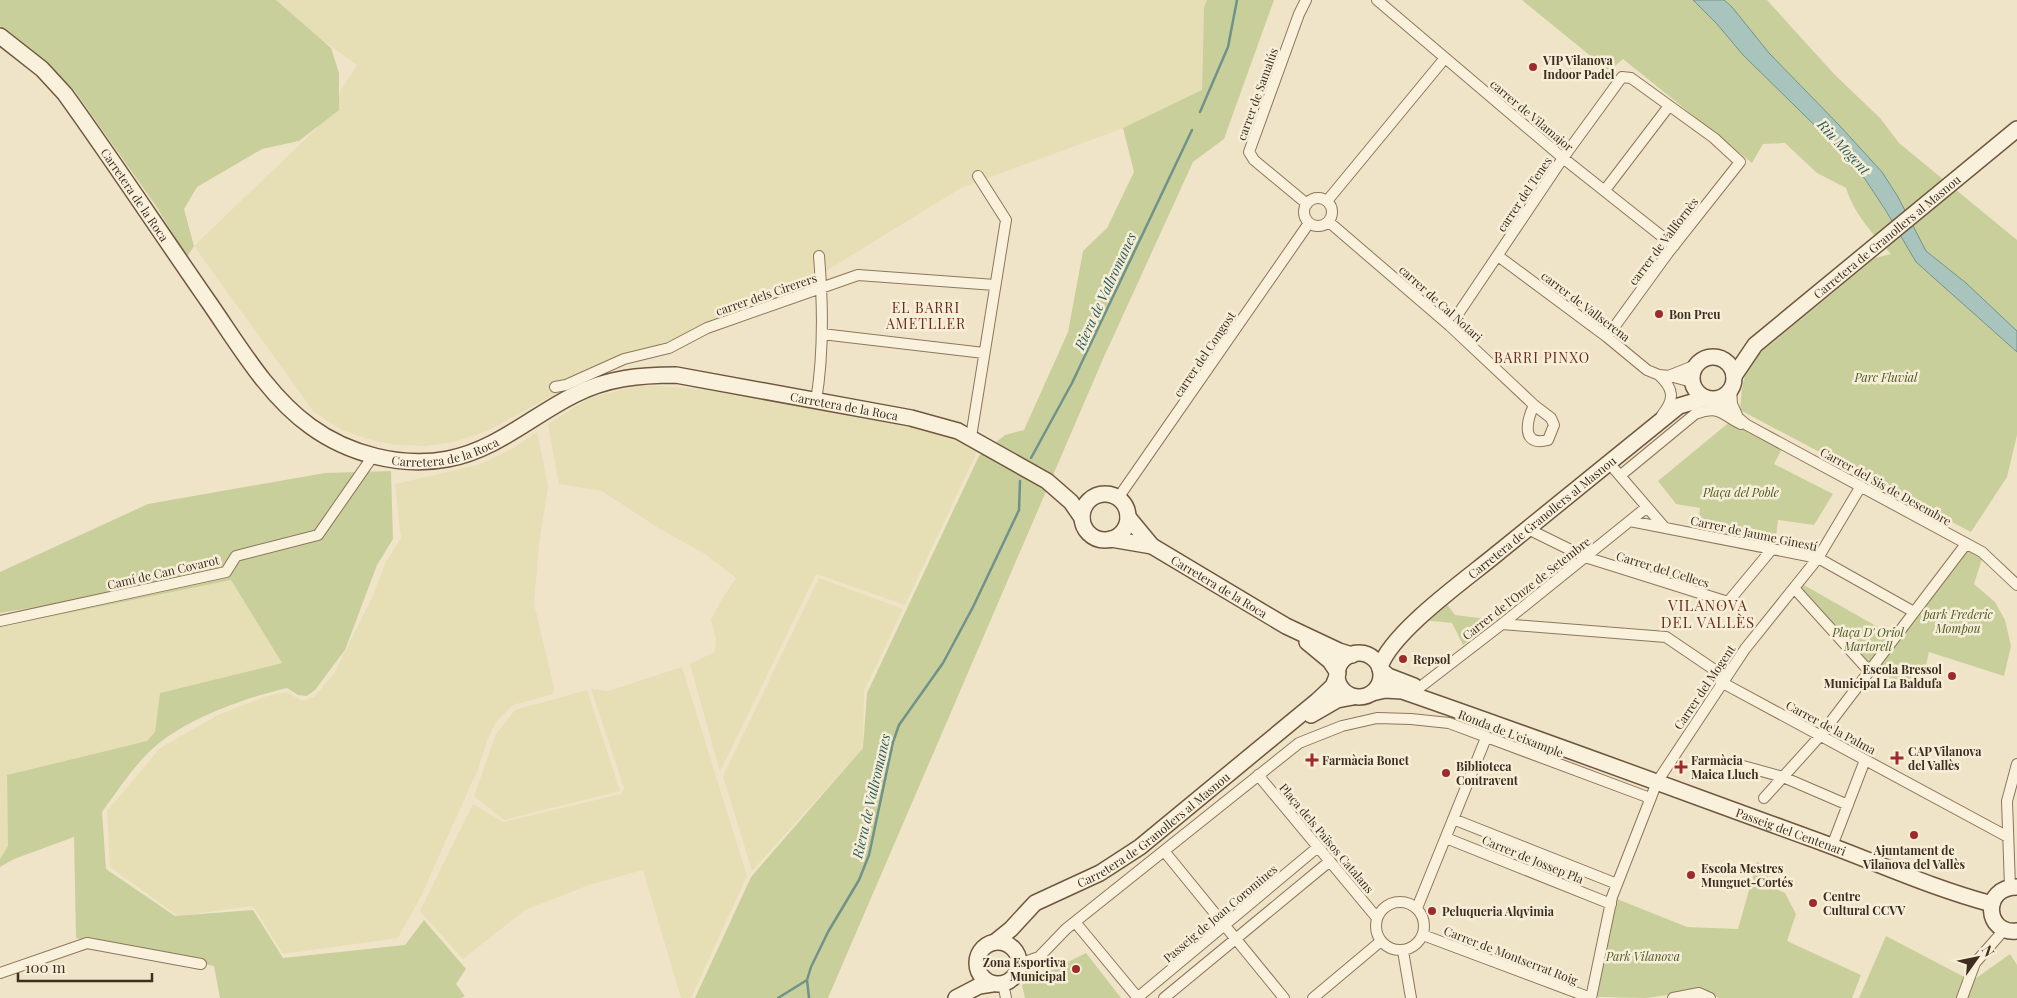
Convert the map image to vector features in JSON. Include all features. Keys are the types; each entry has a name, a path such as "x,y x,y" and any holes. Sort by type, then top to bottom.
{"street":[{"name":"carrer de Samalús","path":"1306,0 1299,14 1249,152 1254,160 1307,204"},
{"name":"carrer de Vilamajor","path":"1377,0 1564,158 1674,246"},
{"name":"Carretera de la Roca","path":"0,36 42,69 65,94 228,331 276,394 298,416 328,438 356,451 373,456 406,461 448,459 465,454 502,438 572,396 590,388 623,378 643,375 676,375 930,422 971,437 1053,485 1074,493 1093,497"},
{"path":"1327,201 1445,58"},
{"name":"carrer del Tenes","path":"1450,326 1564,158 1622,77 1631,78 1669,106"},
{"path":"1605,190 1669,106"},
{"name":"carrer de Vallfornès","path":"1607,337 1674,246 1740,162 1714,138 1669,106"},
{"name":"Carretera de Granollers al Masnou","path":"1722,358 1755,345 2017,129"},
{"path":"971,437 1006,220 978,176"},
{"path":"1314,199 1327,201 1332,211 1329,222 1322,226 1312,226 1305,217 1304,210 1307,204 1314,199"},
{"name":"carrer de Cal Notari","path":"1329,222 1450,326 1534,404"},
{"name":"carrer del Congost","path":"1118,498 1309,223"},
{"path":"816,401 822,334 822,288 819,256"},
{"name":"carrer de Vallserena","path":"1498,256 1607,337 1647,370 1692,382"},
{"name":"carrer dels Cirerers","path":"555,387 566,385 624,359 669,348 707,328 858,276 995,285"},
{"path":"822,334 984,354"},
{"name":"Carretera de Granollers al Masnou","path":"1733,383 1755,345"},
{"path":"1665,375 1696,364 1708,357 1722,358 1731,365 1733,383 1732,404 1737,415"},
{"path":"1696,364 1692,382 1697,392 1711,398 1723,397 1733,383"},
{"name":"carrer de Vallserena","path":"1651,429 1665,411 1672,397 1665,375"},
{"name":"Carretera de Granollers al Masnou","path":"1380,668 1387,651 1406,629 1679,406 1692,382"},
{"name":"Carretera de Granollers al Masnou","path":"1679,406 1711,398"},
{"name":"Carrer del Sis de Desembre","path":"1711,398 1737,415 1748,425 1982,552 2017,585"},
{"path":"1621,474 1695,414 1708,409 1719,411 1740,424 1748,425"},
{"name":"Camí de Can Covarot","path":"0,621 226,572 236,556 318,535 373,456"},
{"path":"1609,463 1621,474 1665,528"},
{"name":"Carretera de la Roca","path":"1053,485 1071,502 1082,518"},
{"name":"Carrer del Mogent","path":"1591,998 1610,904 1656,782 1745,649 1818,558 1861,486"},
{"path":"1106,494 1118,498 1128,517 1123,531 1111,539 1104,540 1091,535 1086,530 1082,518 1084,506 1093,497 1106,494"},
{"name":"Carrer de l'Onze de Setembre","path":"1419,688 1648,507"},
{"name":"Carretera de la Roca","path":"1128,517 1152,546 1286,626 1339,651 1356,654"},
{"name":"Carrer de Jaume Ginestí","path":"1630,521 1818,558 1914,612"},
{"name":"Carrer del Cellecs","path":"1528,529 1585,557 1728,602 1772,549"},
{"name":"Carretera de la Roca","path":"1111,539 1152,546"},
{"path":"1764,798 1820,736 1966,544"},
{"path":"1794,588 1869,671"},
{"name":"Carrer de la Palma","path":"1502,624 1666,637 1723,680 1820,736 2008,837"},
{"name":"Carretera de la Roca","path":"1286,626 1322,653 1338,674"},
{"name":"Carretera de Granollers al Masnou","path":"1356,654 1406,629"},
{"path":"1356,654 1373,658 1380,668 1380,680 1372,693 1364,697 1353,696 1341,687 1338,674 1344,660 1356,654"},
{"name":"Passeig del Centenari","path":"1380,668 1388,676 1546,737 1589,757"},
{"name":"Carretera de Granollers al Masnou","path":"994,942 1019,921 1035,903 1100,873 1140,847 1284,730 1325,694 1338,674"},
{"name":"Passeig del Centenari","path":"1372,693 1385,690 1402,691 1832,846 1952,894 1992,904"},
{"name":"Carretera de Granollers al Masnou","path":"1284,730 1337,700 1353,696"},
{"name":"Ronda de L'eixample","path":"1018,959 1039,957 1075,922 1299,743 1342,726 1377,718 1411,719 1449,724 1650,798"},
{"path":"1417,908 1486,738"},
{"path":"1832,846 1865,760"},
{"path":"1962,998 1975,963 2010,931 1994,920 1992,904 1996,894 2013,887 2008,837 2007,801 2017,764"},
{"path":"1743,766 1783,777 1848,805"},
{"name":"Plaça dels Països Catalans","path":"1258,775 1377,918 1376,930 1381,941"},
{"name":"Carrer de Jossep Pla","path":"1453,820 1617,884"},
{"name":"Carrer de Jossep Pla","path":"1446,838 1610,904"},
{"name":"Passeig de Joan Coromines","path":"1138,998 1318,847"},
{"path":"1164,851 1284,998"},
{"path":"1164,998 1330,861"},
{"path":"1313,998 1381,941 1388,948 1403,951 1419,942 1423,935 1425,927 1423,918 1417,908 1410,904 1402,902 1391,903 1380,912 1377,918"},
{"path":"956,998 979,986 1000,989 1015,976 1018,959 1016,939 1019,921"},
{"path":"1075,922 1138,998"},
{"name":"Carrer de Montserrat Roig","path":"1423,935 1591,998"},
{"path":"956,998 970,980 980,950 994,942 1009,945 1018,959"},
{"path":"0,973 87,943 201,964"},
{"path":"1403,951 1410,998"},
{"path":"976,966 983,978 1000,989"},
{"path":"1673,998 1699,993 1710,998"}],"shaded area":[{"path":"253,0 1207,0 1204,7 1202,91 1129,126 961,188 795,290 613,363 487,431 454,442 425,446 395,445 368,439 342,430 314,412 194,246 317,128 357,65 306,28"},
{"path":"640,385 706,389 934,430 961,441 977,452 905,605 816,574 720,772 690,664 715,652 716,639 711,620 736,578 705,554 660,529 602,491 559,484 548,424 589,398"},
{"path":"537,432 548,486 539,545 534,604 554,687 553,694 513,705 496,722 487,741 478,769 421,896 398,938 283,954 253,906 178,916 110,867 107,811 160,748 220,714 267,696 287,692 302,701 314,697 334,674 374,593 386,562 401,538 395,484 478,465 512,449"},
{"path":"819,578 903,609 864,691 863,748 752,871 723,776"},
{"path":"231,580 282,663 160,693 155,732 147,741 7,775 8,846 0,859 0,627"},
{"path":"682,667 747,876 691,998 681,998 643,870 589,885 525,910 463,959 420,911 473,804 503,822 621,794 624,788 591,689 608,691"},
{"path":"587,690 620,791 504,820 474,796 496,734 515,710"}],"green space":[{"path":"0,0 276,0 331,48 339,73 339,110 299,141 262,149 197,187 184,209 194,246 187,257 156,206 74,90 0,26"},
{"path":"1207,0 1274,0 1224,139 1193,162 1103,359 828,998 695,998 751,877 863,748 867,693 979,456 1005,435 1024,430 1068,332 1083,251 1107,228 1134,172 1123,128 1202,90 1204,7"},
{"name":"Parc Fluvial","path":"1522,0 1693,0 1717,24 1743,55 1847,157 1865,179 1916,262 2017,352 2017,435 2007,477 1971,532 1740,410 1742,388 1748,363 1875,258 1891,254 1859,215 1846,188 1817,173 1785,143 1763,144 1752,163 1623,59 1609,71"},
{"path":"1724,0 1767,0 1835,75 1880,118 1899,143 2017,240 2017,331 1966,283 1926,251 1898,197 1882,172 1769,53 1732,7"},
{"name":"Plaça del Poble","path":"1732,420 1783,447 1774,464 1833,494 1814,525 1778,520 1775,544 1698,529 1700,508 1676,504 1658,481"},
{"path":"391,471 393,539 377,565 345,650 315,690 307,696 298,695 287,688 236,703 186,725 150,751 128,776 102,812 106,869 175,916 253,910 283,958 405,945 424,920 466,969 456,984 465,996 461,998 220,998 214,966 76,938 74,837 14,859 0,867 0,859 8,846 7,775 147,741 155,732 160,693 282,663 231,580 0,627 0,622 219,576 0,613 0,572 148,504 325,473"},
{"name":"park Frederic Mompou","path":"1966,544 1982,559 1974,584 1995,602 2005,620 2011,646 2004,676 1929,652 1921,687 1869,671"},
{"name":"Plaça D' Oriol Martorell","path":"1802,584 1892,635 1870,663 1798,588"},
{"path":"1445,602 1455,615 1496,620 1463,645 1452,623 1422,620"},
{"name":"Park Vilanova","path":"1757,862 1771,867 1765,884 1785,893 1796,914 1787,941 1861,975 1852,998 1719,998 1703,990 1646,998 1598,997 1594,986 1612,897 1687,927 1738,929"},
{"path":"1886,936 1972,981 2010,954 2017,965 2017,998 1859,998"},
{"name":"Zona Esportiva Municipal","path":"1086,953 1121,998 1025,998 1022,985"}],"water":[{"name":"Riu Mogent","path":"1693,0 1724,0 1732,7 1769,53 1882,172 1898,197 1926,251 1966,283 2017,331 2017,352 1916,262 1865,179 1847,157 1743,55 1717,24"}],"waterway":[{"name":"Riera de Vallromanes","path":"1200,112 1228,47 1237,0"},
{"name":"Riera de Vallromanes","path":"1031,458 1072,383 1192,130"},
{"name":"Riera de Vallromanes","path":"778,998 807,980 811,967 828,932 859,880 869,855 893,742 899,725 943,663 973,607 1019,510 1020,481"},
{"path":"807,980 809,998"}],"place":[{"name":"VIP Vilanova Indoor Padel","path":"1533,67"},
{"name":"Bon Preu","path":"1659,314"},
{"name":"Repsol","path":"1403,659"},
{"name":"Escola Bressol Municipal La Baldufa","path":"1952,676"},
{"name":"CAP Vilanova del Vallès","path":"1897,758"},
{"name":"Farmàcia Bonet","path":"1312,760"},
{"name":"Farmàcia Maica Lluch","path":"1681,767"},
{"name":"Biblioteca Contravent","path":"1446,773"},
{"name":"Ajuntament de Vilanova del Vallès","path":"1914,835"},
{"name":"Escola Mestres Munguet-Cortés","path":"1691,875"},
{"name":"Centre Cultural CCVV","path":"1813,903"},
{"name":"Peluqueria Alqvimia","path":"1432,911"},
{"name":"Zona Esportiva Municipal","path":"1076,969"}],"district":[{"name":"EL BARRI AMETLLER","path":"926,316"},
{"name":"BARRI PINXO","path":"1542,357"},
{"name":"VILANOVA DEL VALLÈS","path":"1708,614"}]}
